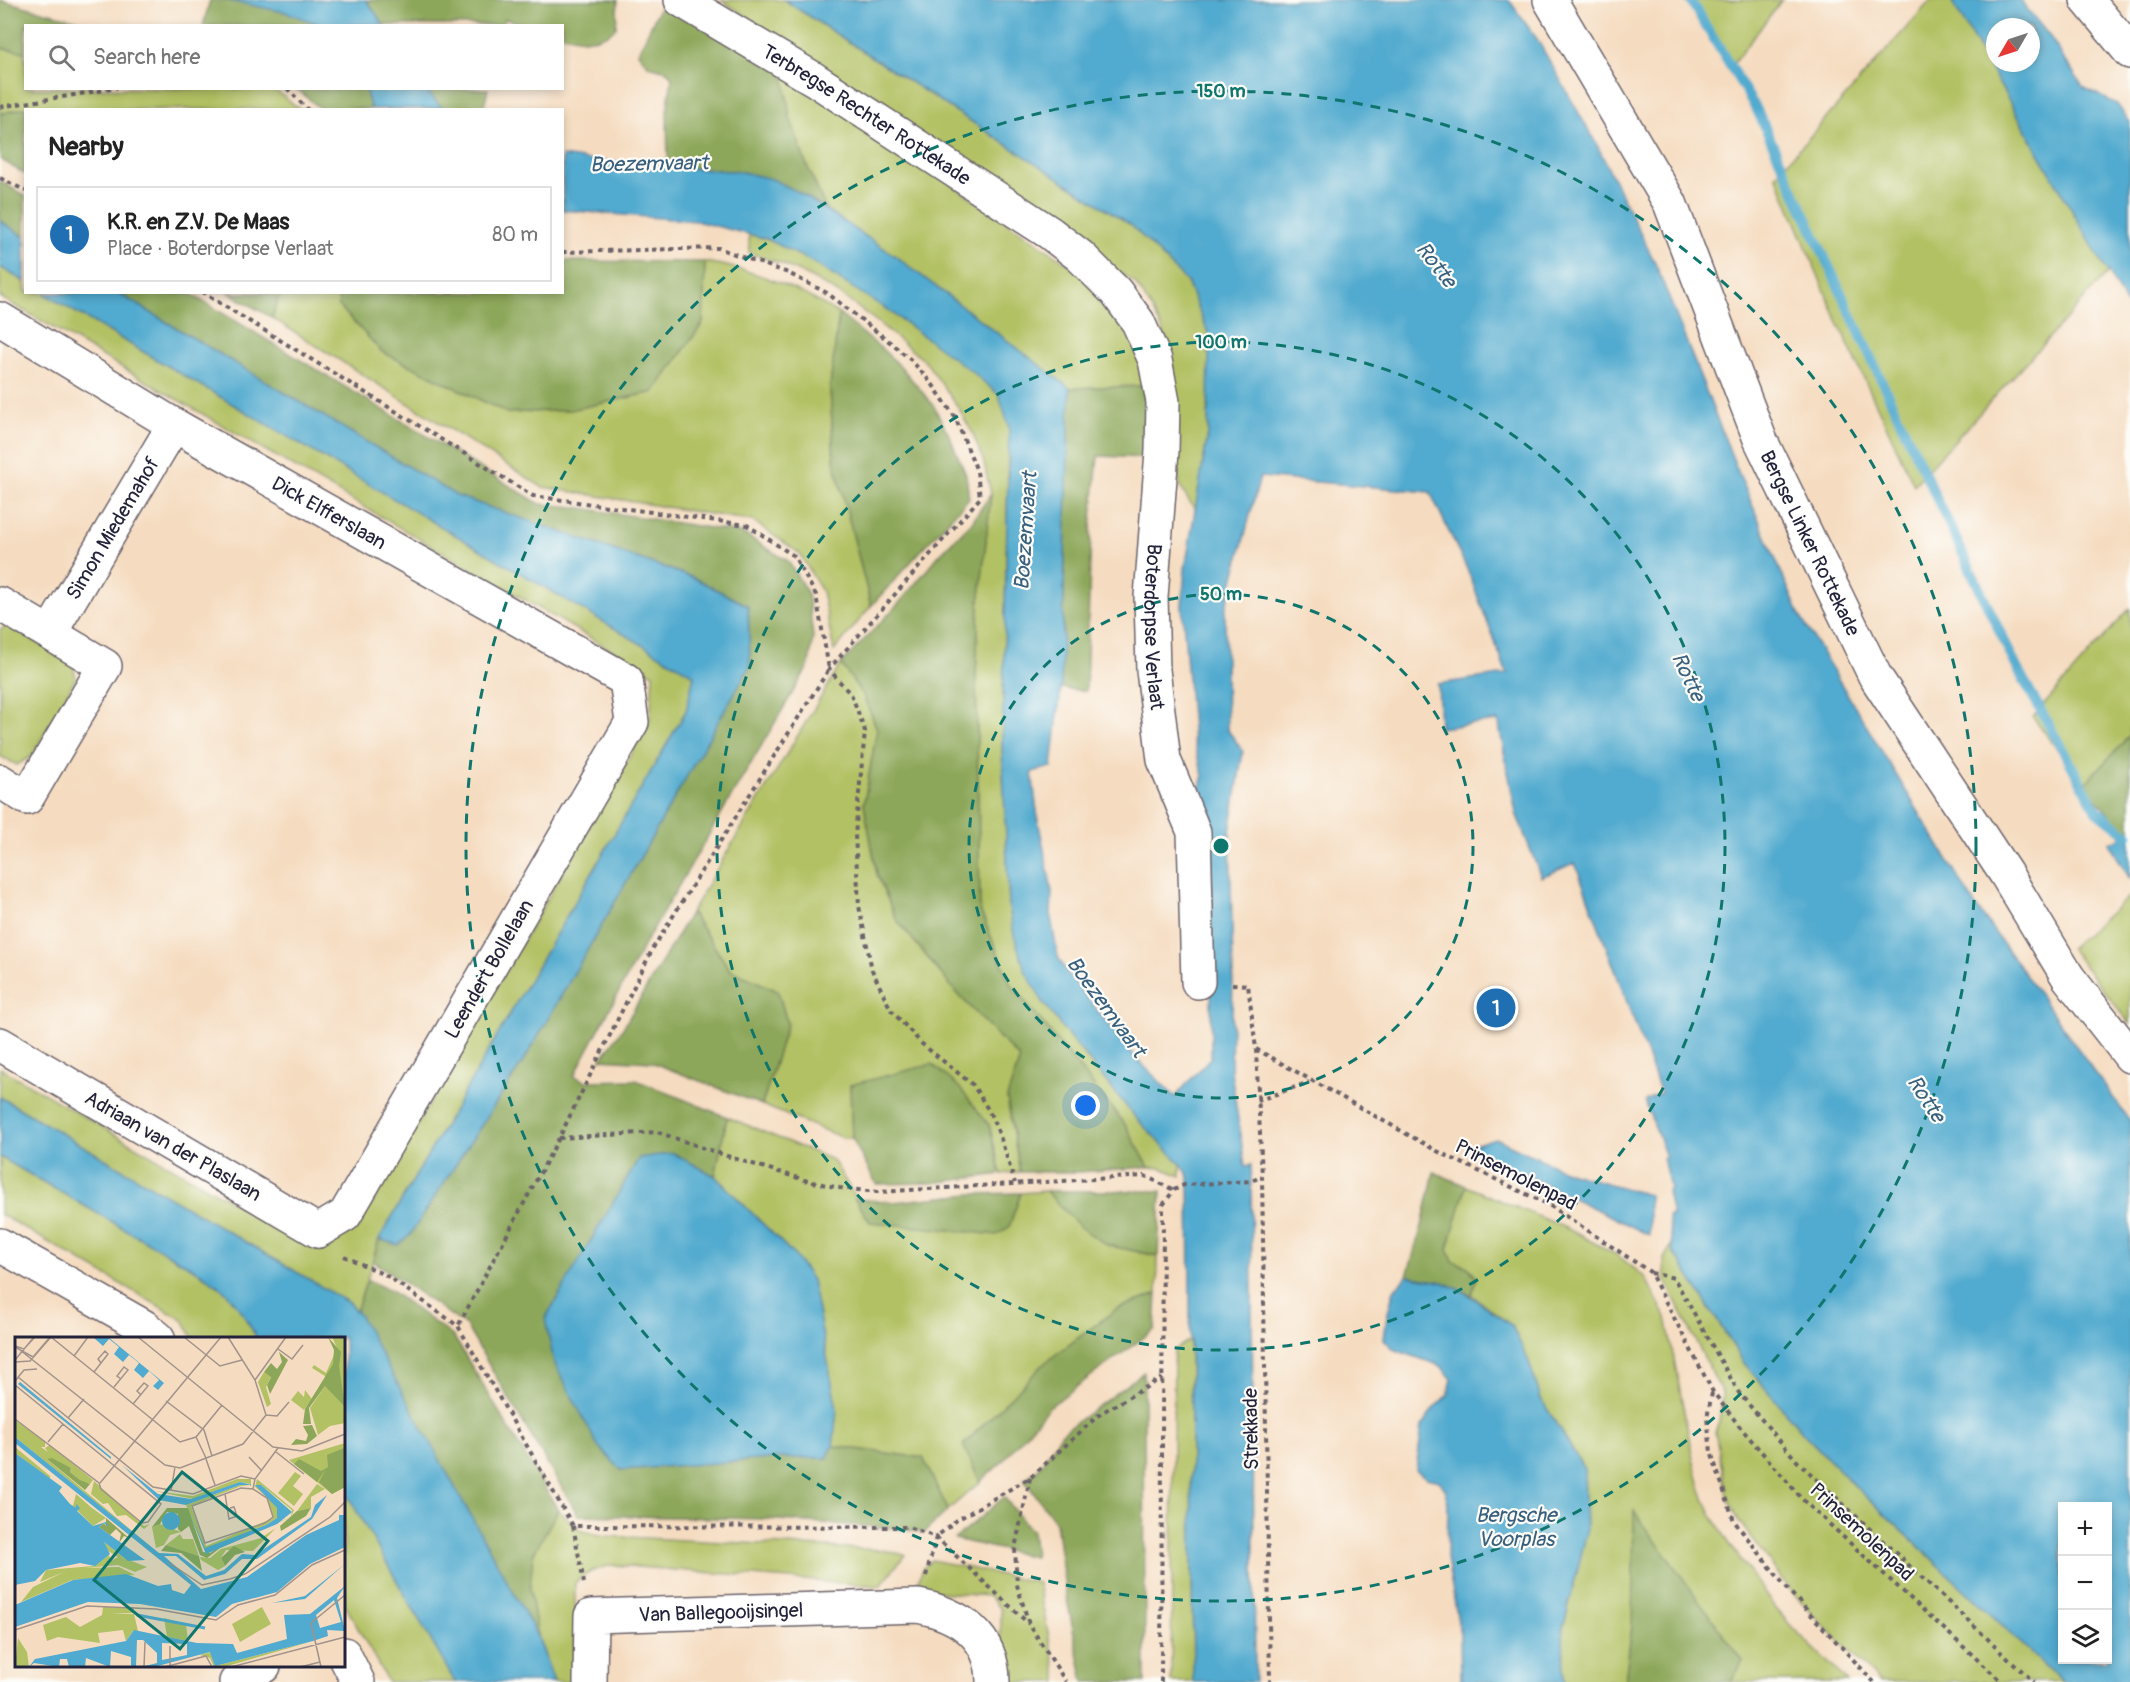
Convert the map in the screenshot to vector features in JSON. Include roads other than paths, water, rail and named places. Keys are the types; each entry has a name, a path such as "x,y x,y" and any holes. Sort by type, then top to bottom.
{"street":[{"name":"Terbregse Rechter Rottekade","path":"681,0 814,79 1050,233"},
{"name":"Bergse Linker Rottekade","path":"1550,0 1670,203 1760,439 1875,676 2006,874 2068,977 2130,1056"},
{"path":"2087,0 2130,52"},
{"name":"Boterdorpse Verlaat","path":"1050,233 1080,256 1116,292 1138,322 1155,360 1163,402 1151,597 1153,670 1164,760 1194,832 1198,982"},
{"name":"Dick Elfferslaan","path":"0,319 174,425 626,680 632,722"},
{"name":"Simon Miedemahof","path":"50,633 174,425"},
{"path":"0,604 105,666 27,798 0,781"},
{"name":"Leendert Bollelaan","path":"337,1220 632,722"},
{"name":"Adriaan van der Plaslaan","path":"0,1044 318,1231 337,1220"},
{"path":"0,1245 143,1326 157,1337"},
{"name":"Van Ballegooijsingel","path":"590,1682 591,1616 918,1606 940,1611 959,1620 976,1633 993,1672 993,1682"},
{"path":"345,1656 358,1682"},
{"path":"236,1682 261,1667"}],"water":[{"path":"225,0 366,0 383,24 318,24 285,12"},
{"path":"784,0 1509,0 1537,39 1597,145 1656,265 1737,469 1800,616 1975,905 2130,1121 2130,1682 2062,1682 1855,1486 1805,1435 1744,1363 1673,1253 1668,1216 1672,1216 1667,1191 1670,1188 1663,1158 1666,1157 1645,1101 1661,1093 1575,863 1541,877 1516,813 1498,721 1440,728 1438,684 1507,674 1468,571 1430,492 1260,477 1225,611 1227,729 1243,751 1230,832 1233,974 1231,1071 1245,1166 1251,1165 1255,1682 1193,1682 1189,1176 1181,1164 1137,1119 1043,1002 1025,970 1014,935 1009,906 1002,747 1009,428 999,395 971,371 888,310 812,262 767,239 696,221 564,210 564,156 742,172 772,179 800,193 894,255 1070,388 1061,688 1052,767 1032,772 1038,819 1052,891 1051,918 1058,957 1068,974 1137,1059 1175,1097 1211,1057 1211,845 1213,834 1200,787 1203,775 1193,741 1182,606 1185,569 1208,433 1209,335 1187,282 1131,225"},
{"path":"1951,0 2020,0 2035,18 1986,18 1986,61"},
{"path":"2040,25 2083,87 2117,104 2130,122 2130,311 1992,72 2040,72"},
{"path":"365,90 426,90 442,108 371,108"},
{"path":"0,221 24,236 24,281 0,267"},
{"path":"45,294 120,294 457,496 694,578 748,606 750,666 529,1052 410,1235 398,1245 379,1239 686,711 694,675"},
{"path":"2128,835 2130,839 2130,879 2109,843"},
{"path":"0,1097 349,1303 360,1316 538,1637 554,1682 455,1682 345,1491 345,1337 256,1337 240,1309 226,1292 199,1272 0,1157"},
{"path":"1495,1138 1568,1172 1649,1195 1649,1235 1468,1147"},
{"path":"673,1153 715,1176 795,1256 812,1280 837,1409 833,1446 827,1458 784,1458 621,1470 598,1446 554,1362 545,1319 639,1158"},
{"name":"Bergsche Voorplas","path":"1407,1276 1442,1282 1465,1292 1512,1326 1529,1362 1541,1399 1584,1469 1586,1535 1563,1629 1564,1682 1461,1682 1460,1634 1447,1558 1448,1504 1445,1489 1439,1481 1426,1478 1416,1470 1422,1426 1431,1412 1448,1395 1452,1379 1441,1366 1393,1349 1384,1339 1394,1290"}],"waterway":[{"path":"1690,0 1757,110 2017,668 2097,811 2128,835"}],"place":[{"name":"K.R. en Z.V. De Maas","path":"1496,1008"}],"water label":[{"name":"Boezemvaart","path":"649,164"},
{"name":"Rotte","path":"1436,265"},
{"name":"Boezemvaart","path":"1026,531"},
{"name":"Rotte","path":"1688,677"},
{"name":"Boezemvaart","path":"1106,1007"},
{"name":"Rotte","path":"1926,1099"}]}
